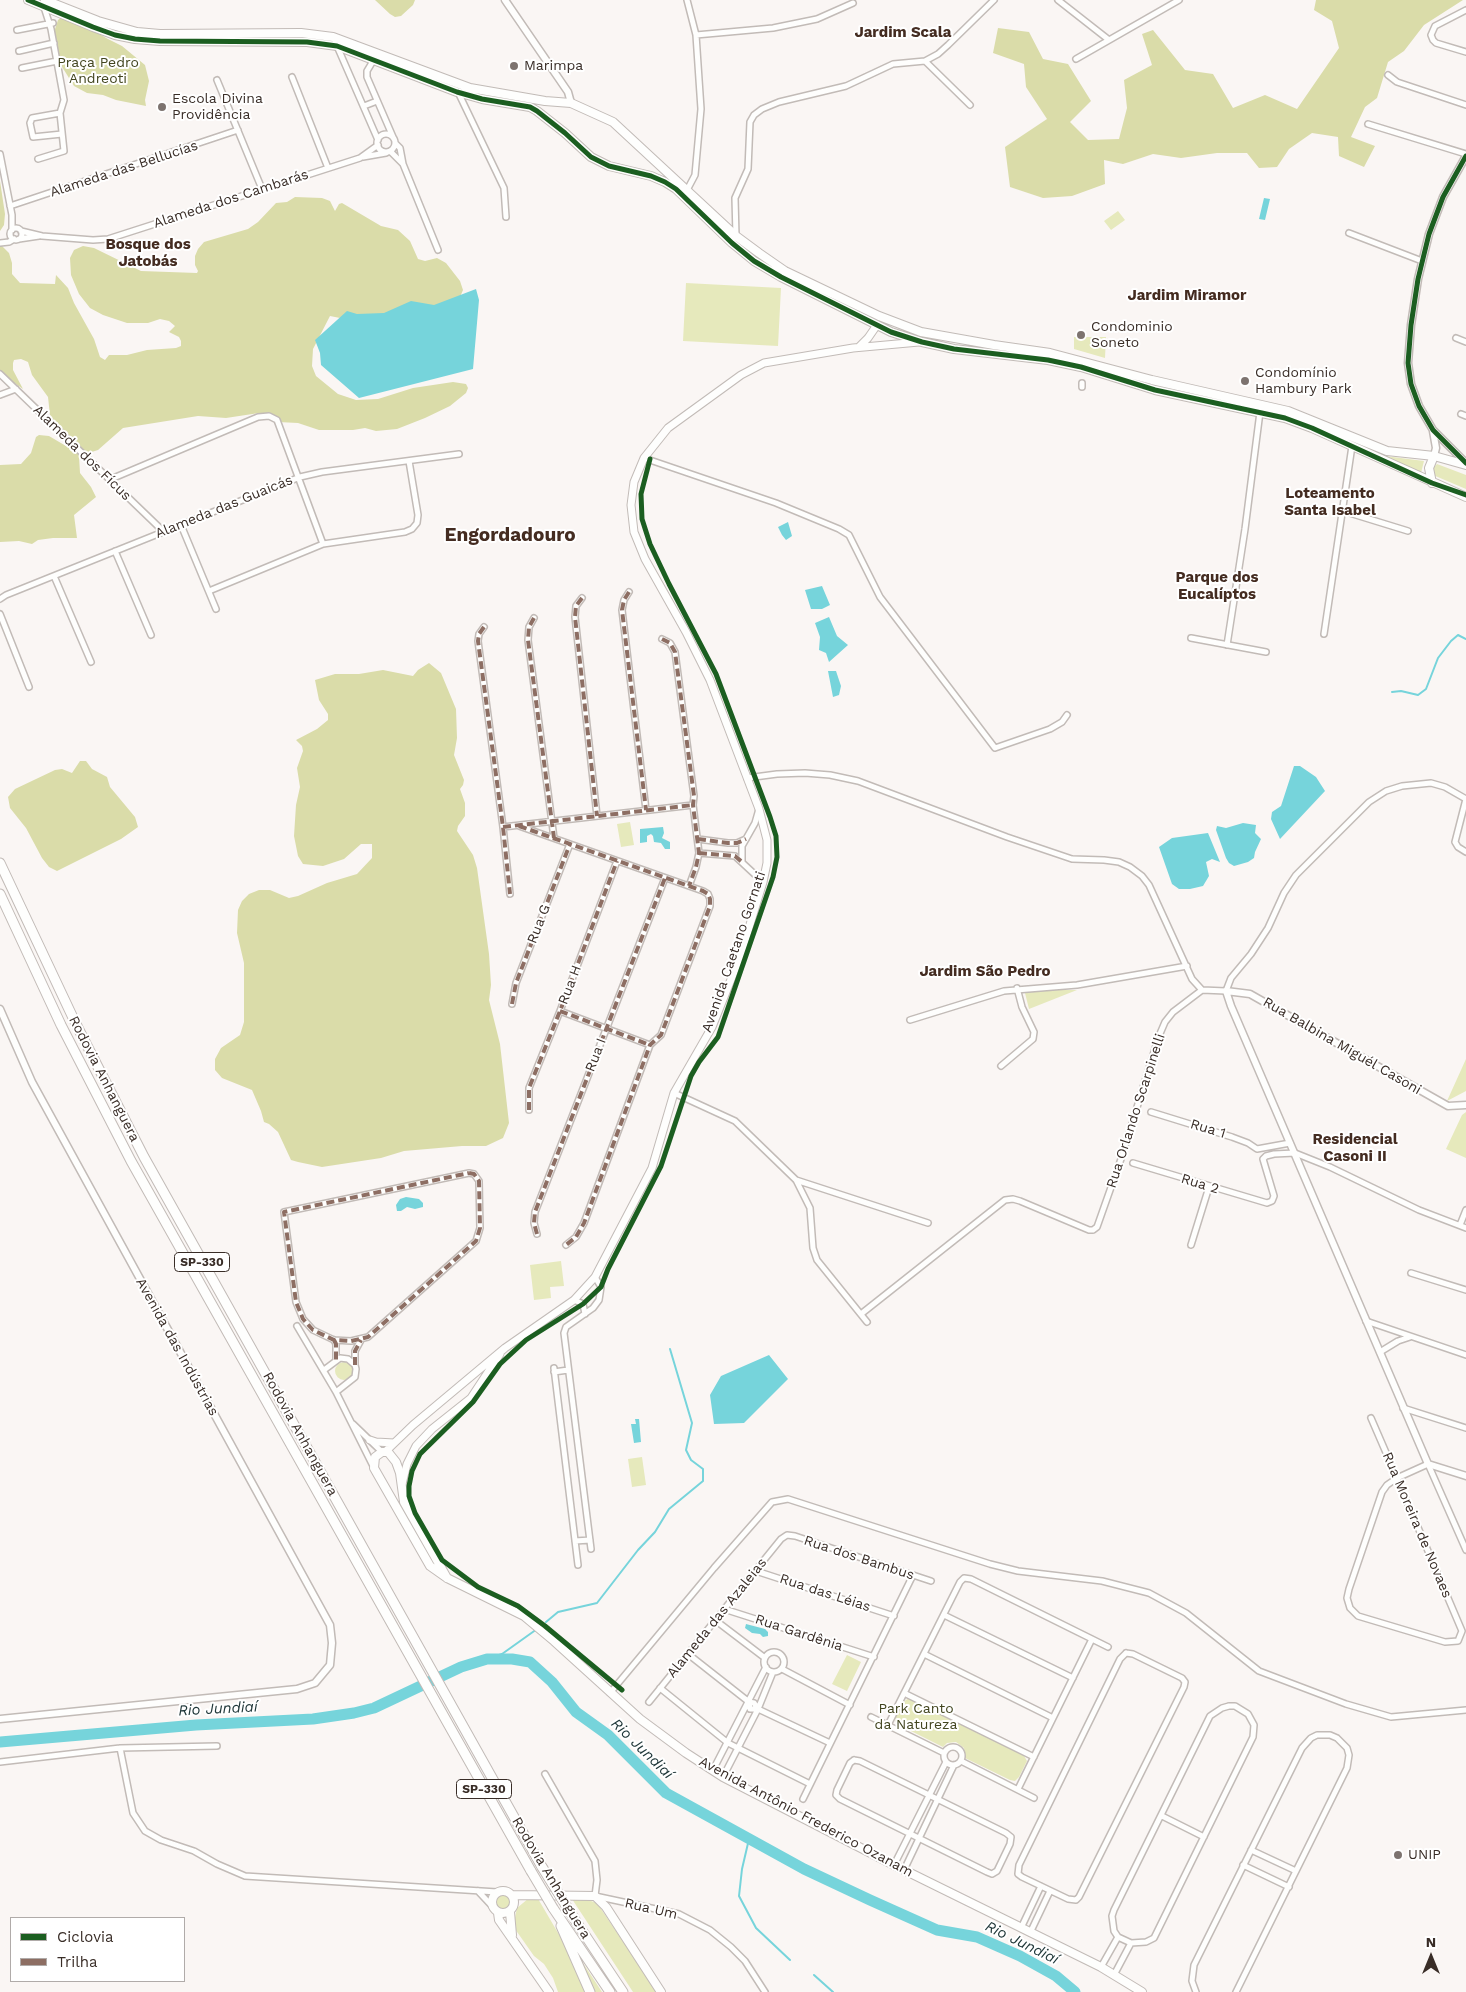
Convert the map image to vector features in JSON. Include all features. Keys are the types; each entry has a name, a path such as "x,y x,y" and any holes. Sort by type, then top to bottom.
{"highway":[{"name":"Rodovia Anhanguera","path":"0,863 58,988 144,1157 542,1867 623,1992"},
{"name":"Rodovia Anhanguera","path":"0,894 61,1024 131,1161 531,1871 553,1908 610,1992"},
{"path":"553,1908 590,1992"}],"main road":[{"path":"28,0 44,3 137,32 160,34 301,33 333,36 470,88 571,103 613,122 659,165 732,243 754,260 781,277 877,325 922,342 954,349 1048,360 1081,367 1155,390 1260,412 1312,428 1432,483 1465,496"},
{"path":"44,3 61,14 115,35 135,39 160,41 307,42 337,46 457,92 482,99 530,107 591,157 609,166 651,176 685,193 736,236 759,253 800,278 879,316 921,332"},
{"path":"651,176 657,171 659,165"},
{"path":"858,347 877,325 882,323 921,332 1050,353 1152,380 1288,411 1387,451 1434,456 1466,464"},
{"path":"871,334 880,345"},
{"name":"Avenida Caetano Gornati","path":"384,1452 504,1348 574,1300 595,1276 652,1168 674,1093 712,1027 740,957 763,882 767,863 767,840 759,809 710,680 686,632 645,559 634,532 631,505 634,482 644,458 668,428 741,375 764,363 858,347 922,342"},
{"path":"1432,483 1428,474 1428,468 1434,456"},
{"path":"402,1486 407,1464 416,1446 432,1429 471,1398 504,1348"},
{"path":"462,1384 470,1388 471,1398"},
{"path":"370,1440 394,1443"},
{"path":"374,1468 375,1457 384,1452 392,1456 396,1462 400,1473 404,1502 447,1578"},
{"name":"Avenida Antônio Frederico Ozanam","path":"374,1468 430,1566 447,1578 524,1616 534,1623 640,1719 723,1777 894,1865 1101,1967 1139,1991"},
{"path":"385,1487 394,1488 402,1486"},
{"path":"408,1527 412,1528 417,1525"},
{"path":"549,1992 499,1920 498,1913 492,1906 492,1898 498,1892 504,1891 512,1895 595,1896 606,1907 661,1992"},
{"path":"512,1895 512,1937"},
{"path":"498,1913 502,1914 530,1895"}],"street":[{"path":"505,0 568,92 571,103"},
{"path":"685,193 695,175 701,109 696,35 687,0"},
{"path":"736,236 735,198 748,169 750,122 754,115 762,109 779,102 846,86 893,64 925,61 938,54 994,0"},
{"path":"1058,0 1109,40"},
{"path":"1076,59 1178,0"},
{"path":"38,159 64,151 60,113 64,100 51,25 44,3"},
{"path":"696,35 773,28 817,18 853,3"},
{"path":"1466,10 1435,26 1431,35 1432,40 1436,43 1466,52"},
{"path":"17,30 51,25 61,14"},
{"path":"19,50 54,43"},
{"path":"337,46 378,142 384,152 389,151 403,164"},
{"path":"22,68 57,60"},
{"path":"374,60 367,71 367,77 395,144 400,148 403,164 438,250"},
{"path":"925,61 970,105"},
{"path":"1388,76 1397,82 1466,104"},
{"path":"292,77 328,168"},
{"path":"218,80 262,189"},
{"path":"457,92 504,188 506,218"},
{"path":"364,106 377,101"},
{"path":"60,113 32,118 30,123 33,137 62,134"},
{"path":"1368,124 1466,155 1443,197 1429,234 1422,261 1411,325 1408,363 1411,384 1416,399 1433,430 1466,464"},
{"name":"Alameda das Bellucías","path":"10,206 238,130"},
{"path":"378,142 386,135 392,137"},
{"name":"Alameda dos Cambarás","path":"360,158 378,142"},
{"path":"389,151 395,144"},
{"name":"Alameda dos Cambarás","path":"20,230 42,236 93,240 108,239 328,168 389,151"},
{"path":"0,154 12,215 22,236 16,239 10,236 12,215"},
{"path":"11,231 16,228 20,230"},
{"name":"Alameda dos Cambarás","path":"0,243 11,231"},
{"path":"1349,233 1422,261"},
{"name":"Alameda dos Cambarás","path":"0,243 42,236"},
{"path":"1456,338 1466,342"},
{"name":"Alameda dos Fícus","path":"0,374 164,532"},
{"path":"0,395 16,389"},
{"path":"1227,645 1245,529 1260,412"},
{"path":"111,479 258,417 268,416 277,420 300,477 323,544"},
{"path":"1433,430 1436,448 1434,456"},
{"path":"1324,634 1352,446"},
{"name":"Alameda das Guaicás","path":"0,599 300,477 322,472 459,454"},
{"path":"644,458 776,503 849,535 880,596 995,748 1050,729 1062,722 1067,715"},
{"path":"209,591 323,544 405,532 412,529 417,523 418,515 410,461"},
{"path":"1343,511 1408,531"},
{"path":"181,525 216,608"},
{"path":"115,551 152,635"},
{"path":"54,576 92,662"},
{"path":"629,592 624,600 622,610 646,810"},
{"path":"582,598 576,606 575,617 597,816"},
{"path":"0,614 29,687"},
{"path":"534,618 529,627 528,640 554,838"},
{"path":"484,627 479,634 478,642 510,894"},
{"path":"1191,638 1266,652"},
{"path":"662,639 670,643 675,652 694,796 692,805 699,853 689,886"},
{"path":"747,778 805,773 858,781 1007,837 1072,859 1119,862 1142,876 1149,885 1192,979 1202,990 1226,991"},
{"path":"1466,852 1458,847 1455,842 1466,800 1445,788 1431,783 1417,783 1386,791 1369,802 1296,875 1284,893 1268,928 1251,954 1231,978 1226,991 1403,1408 1466,1550"},
{"path":"503,827 692,805"},
{"path":"742,862 742,846 755,823 759,809"},
{"path":"518,826 689,886 708,894 710,899 710,906 661,1035 650,1045 584,1224 576,1237 566,1245"},
{"path":"698,840 737,843 746,839"},
{"name":"Rua G","path":"512,1004 516,983 570,844"},
{"path":"699,853 735,856 763,882"},
{"name":"Rua H","path":"529,1110 529,1088 617,861"},
{"name":"Rua I","path":"538,1234 534,1223 536,1212 665,878"},
{"path":"910,1020 1017,988 1077,985 1187,966"},
{"path":"1001,1066 1034,1039 1034,1032 1022,1007 1017,988"},
{"name":"Rua Orlando Scarpinelli","path":"861,1314 1005,1200 1013,1199 1020,1201 1088,1230 1093,1230 1097,1227 1165,1022 1174,1012 1202,990"},
{"name":"Rua Balbina Miguél Casoni","path":"1226,991 1250,994 1448,1106 1466,1105"},
{"name":"Avenida das Indústrias","path":"0,1009 32,1082 330,1625 332,1642 330,1665 316,1683 297,1689 0,1719"},
{"path":"560,1011 650,1045"},
{"path":"674,1093 736,1121 796,1180 810,1208 813,1248 817,1260 867,1322"},
{"name":"Rua 1","path":"1151,1112 1232,1137 1260,1149"},
{"path":"1290,1143 1260,1149 1264,1157 1295,1153 1330,1167 1419,1210 1463,1226 1466,1210"},
{"name":"Rua 2","path":"1133,1162 1209,1187 1267,1203 1272,1201 1274,1196 1264,1157"},
{"path":"469,1173 474,1174 479,1181 480,1228 476,1241 368,1337 361,1340 334,1340 313,1330 299,1311 284,1212 469,1173"},
{"path":"796,1180 928,1223"},
{"path":"1190,1245 1209,1187"},
{"path":"1411,1273 1466,1290"},
{"path":"591,1549 568,1370 565,1329 593,1308 599,1300 601,1290 599,1281 595,1276"},
{"path":"574,1300 583,1304 585,1314"},
{"path":"1366,1321 1466,1355"},
{"name":"Avenida Antônio Frederico Ozanam","path":"297,1326 336,1392 374,1468"},
{"path":"1380,1352 1411,1337"},
{"path":"334,1340 336,1344 336,1360"},
{"path":"336,1392 355,1377 355,1351 361,1340"},
{"path":"324,1370 336,1360 344,1358 355,1365"},
{"path":"568,1370 554,1370 578,1565"},
{"path":"1403,1408 1466,1428"},
{"name":"Rua Moreira de Novaes","path":"1371,1418 1397,1478 1462,1631 1458,1641 1445,1642 1358,1616 1350,1608 1347,1598 1349,1589 1382,1492 1387,1485 1397,1478"},
{"name":"Avenida Antônio Frederico Ozanam","path":"351,1422 384,1452"},
{"path":"1397,1478 1428,1464 1466,1476"},
{"path":"610,1693 714,1568 772,1502 788,1499 990,1564 1018,1571 1102,1581 1149,1593 1186,1613 1259,1672 1346,1704 1391,1717 1466,1710"},
{"name":"Alameda das Azaleias","path":"649,1702 781,1539 787,1535"},
{"name":"Rua dos Bambus","path":"787,1535 931,1581"},
{"path":"575,1541 590,1540"},
{"name":"Rua das Léias","path":"756,1571 894,1616"},
{"path":"803,1799 913,1575"},
{"path":"888,1725 960,1582 964,1578 971,1579 1108,1647"},
{"name":"Rua Gardênia","path":"724,1609 874,1657"},
{"path":"944,1615 1073,1678"},
{"path":"713,1770 766,1667 765,1658 715,1620"},
{"path":"1018,1789 1092,1639"},
{"path":"765,1658 772,1652 778,1652 784,1660 782,1669"},
{"path":"688,1654 748,1702 750,1709 758,1709 830,1743"},
{"path":"924,1654 1053,1718"},
{"path":"1126,1654 1133,1654 1182,1678 1185,1682 1184,1687 1079,1897 1076,1900 1068,1899 1050,1891 1018,1874 1019,1865 1120,1660 1126,1654"},
{"path":"766,1667 773,1672"},
{"path":"723,1777 758,1709 773,1672 782,1669 850,1704"},
{"path":"660,1688 728,1742 810,1784"},
{"path":"904,1692 1034,1757"},
{"path":"1236,1706 1248,1714 1254,1725 1253,1737 1204,1837 1154,1938 1146,1942 1132,1943 1118,1937 1112,1923 1114,1910 1210,1716 1222,1708 1236,1706"},
{"path":"871,1717 944,1753"},
{"path":"1196,1992 1192,1981 1194,1965 1305,1742 1317,1735 1330,1735 1337,1738 1347,1748 1349,1762 1236,1992"},
{"path":"0,1762 120,1748 217,1746"},
{"path":"120,1748 133,1814 145,1831 161,1840 194,1851 244,1876 498,1892"},
{"path":"944,1753 949,1748 958,1749 962,1754 961,1761"},
{"path":"894,1865 946,1762 944,1753"},
{"path":"854,1760 860,1761 929,1795 1011,1837 1010,1844 997,1871 992,1874 840,1800 836,1795 850,1763 854,1760"},
{"path":"904,1870 954,1765 961,1761"},
{"path":"961,1761 1034,1798"},
{"path":"946,1762 954,1765"},
{"path":"545,1774 595,1861 597,1880 595,1896"},
{"path":"1162,1816 1204,1837"},
{"path":"1251,1850 1296,1872"},
{"path":"1243,1865 1288,1887"},
{"path":"1021,1928 1041,1886"},
{"path":"477,1890 492,1906"},
{"path":"1030,1933 1050,1891"},
{"name":"Rua Um","path":"595,1896 678,1914 710,1930 745,1961 765,1992"},
{"path":"1101,1967 1118,1937"},
{"path":"1114,1975 1132,1943"}],"green space":[{"path":"375,0 415,0 413,5 401,16 395,17"},
{"path":"1316,0 1463,0 1424,25 1404,51 1388,62 1377,98 1365,107 1351,137 1375,146 1364,167 1339,156 1338,137 1312,133 1289,149 1277,167 1259,168 1247,153 1217,153 1181,158 1153,154 1123,164 1104,160 1105,184 1072,196 1043,198 1010,187 1005,147 1047,119 1026,87 1024,64 993,53 998,28 1029,32 1043,59 1068,64 1091,101 1070,122 1088,140 1119,139 1127,108 1124,80 1152,65 1142,34 1153,30 1185,70 1213,74 1233,108 1265,95 1297,109 1339,48 1332,21 1314,10"},
{"name":"Praça Pedro Andreoti","path":"65,14 122,46 145,65 149,81 145,100 146,106 87,93 74,86 59,62 53,35 58,20"},
{"path":"0,181 5,214 4,225 0,231"},
{"path":"295,197 322,198 330,201 335,211 339,204 342,203 381,226 398,230 410,241 418,259 425,261 437,258 446,263 460,281 463,290 460,297 451,305 365,323 330,316 313,349 312,366 316,376 338,394 356,400 378,399 413,388 453,382 466,384 468,388 466,393 450,406 397,429 376,431 365,428 319,430 298,423 278,422 259,413 226,418 198,416 123,428 98,450 79,456 80,473 96,497 74,515 77,538 38,540 32,544 19,541 0,542 0,465 21,464 31,453 36,437 39,435 49,436 66,446 68,445 50,415 48,397 32,375 28,362 21,359 14,360 13,363 13,370 23,389 0,373 0,244 9,253 12,263 12,274 20,283 55,284 56,275 68,288 94,339 100,357 105,360 109,355 127,355 147,350 176,348 181,346 181,341 179,337 169,332 175,326 169,321 160,319 148,323 127,323 103,315 90,308 79,294 71,275 70,258 74,250 83,246 94,248 141,271 197,273 195,256 204,242 248,229 258,222 276,203 287,202"},
{"path":"1118,211 1125,220 1111,230 1104,221"},
{"path":"686,283 781,288 778,346 683,341"},
{"path":"1074,337 1106,337 1105,358 1074,349"},
{"path":"1385,456 1424,461 1421,473"},
{"path":"1437,464 1466,475 1466,489 1433,475 1433,468"},
{"path":"429,663 441,673 456,709 457,738 454,755 464,780 460,789 465,803 465,816 457,831 473,855 477,868 489,954 491,985 489,1000 500,1044 509,1123 503,1138 486,1146 404,1151 381,1158 322,1167 298,1162 291,1160 278,1132 264,1122 252,1090 222,1078 215,1070 215,1059 221,1048 240,1035 244,1022 244,963 237,933 238,910 242,901 249,894 259,890 270,890 289,898 298,896 327,883 357,874 372,858 372,844 361,844 344,859 323,866 303,864 298,856 294,836 296,805 300,787 297,768 303,751 302,746 296,740 317,729 328,720 328,714 319,700 315,680 335,674 359,674 383,670 413,676 418,670"},
{"path":"80,761 86,761 92,769 107,777 110,787 135,817 138,827 121,839 57,871 49,867 42,858 26,828 10,808 8,797 15,789 55,770 62,769 72,773"},
{"path":"630,822 634,845 621,847 617,824"},
{"path":"1077,990 1029,1009 1025,993"},
{"path":"1466,1059 1466,1091 1447,1101"},
{"path":"1466,1112 1466,1158 1446,1149 1462,1115"},
{"path":"561,1261 564,1286 550,1287 551,1298 534,1300 530,1265"},
{"path":"344,1362 350,1365 353,1371 350,1377 344,1380 338,1377 335,1371 338,1365"},
{"path":"642,1457 646,1485 632,1487 628,1459"},
{"path":"847,1655 861,1662 847,1691 832,1684"},
{"name":"Park Canto da Natureza","path":"909,1698 1023,1754 1027,1761 1019,1777 1015,1781 1010,1780 965,1758 964,1748 956,1742 947,1743 943,1747 899,1725 895,1721 896,1716 903,1702"},
{"path":"503,1895 508,1897 510,1902 508,1907 503,1909 498,1907 496,1902 498,1897"},
{"path":"537,1897 561,1938 585,1992 558,1992 553,1978 544,1964 534,1956 515,1929 514,1922 517,1908 529,1898"},
{"path":"572,1899 588,1900 597,1903 657,1992 633,1992"},
{"path":"583,1963 602,1992 594,1992 581,1965"}],"water":[{"path":"1264,198 1270,199 1265,220 1259,219"},
{"path":"476,289 479,300 473,369 359,398 321,365 320,353 315,340 347,311 357,314 384,313 411,301 434,305"},
{"path":"788,522 792,536 786,540 778,527"},
{"path":"822,586 830,605 822,609 811,609 805,590"},
{"path":"829,617 837,636 848,645 829,662 826,653 819,650 820,637 815,623"},
{"path":"828,671 836,671 841,686 839,695 833,697"},
{"path":"1294,766 1300,766 1316,777 1325,791 1280,839 1271,819 1272,812 1281,806"},
{"path":"1243,823 1256,825 1255,833 1261,839 1254,858 1234,866 1226,858 1216,830 1217,826 1226,828"},
{"path":"663,827 664,833 662,838 670,842 670,849 665,849 661,843 654,842 651,834 647,836 647,842 640,843 640,829"},
{"path":"1208,833 1220,862 1212,859 1206,862 1209,876 1203,886 1179,889 1172,884 1159,847 1172,838"},
{"path":"406,1197 419,1199 423,1203 423,1207 415,1209 407,1207 397,1211 396,1205 400,1199"},
{"path":"769,1355 788,1379 744,1423 714,1424 710,1395 721,1376"},
{"path":"635,1419 639,1419 641,1442 634,1443 631,1424 636,1424"},
{"path":"746,1624 765,1629 768,1632 768,1636 763,1637 760,1634 752,1633 745,1628"}],"waterway":[{"path":"1392,692 1401,691 1418,695 1426,689 1438,658 1451,641 1458,635 1466,639"},
{"path":"546,1622 558,1612 597,1603 638,1550 655,1532 669,1509 703,1481 703,1469 691,1460 686,1450 692,1423 670,1349"},
{"path":"487,1659 502,1654 537,1629"},
{"name":"Rio Jundiaí","path":"0,1742 196,1725 313,1719 354,1713 374,1708 461,1667 487,1659 512,1659 530,1662 552,1682 576,1712 608,1735 666,1793 804,1869 870,1900 937,1930 977,1937 1020,1956 1056,1976 1075,1992"},
{"path":"749,1839 742,1869 739,1896 756,1928 790,1960"},
{"path":"814,1975 833,1992"}],"marked path":[{"path":"629,592 624,600 622,610 646,810"},
{"path":"582,598 576,606 575,617 597,816"},
{"path":"534,618 529,627 528,640 554,838"},
{"path":"484,627 479,634 478,641 510,894"},
{"path":"662,639 670,643 675,652 694,796 693,805 699,853 689,886"},
{"path":"503,827 693,805"},
{"path":"519,826 703,891 708,894 710,899 710,906 661,1035 650,1045 584,1223 576,1237 566,1245"},
{"path":"698,839 728,843 737,843 746,839"},
{"path":"512,1004 516,983 570,844"},
{"path":"699,853 735,856 742,862"},
{"path":"529,1110 529,1088 617,861"},
{"path":"537,1234 534,1223 535,1212 665,878"},
{"path":"560,1011 650,1045"},
{"path":"469,1173 474,1174 479,1181 480,1228 476,1241 368,1337 351,1341 334,1340 313,1330 303,1319 296,1302 284,1212 469,1173"},
{"path":"334,1340 336,1344 336,1360"},
{"path":"355,1365 355,1351 361,1340"}],"cycle path":[{"path":"28,0 93,27 115,35 135,39 160,41 307,42 337,46 457,92 482,99 530,107 565,133 591,157 609,166 651,176 676,189 732,243 754,261 781,277 891,332 922,342 954,349 1048,360 1081,367 1155,390 1285,418 1312,428 1432,483 1466,495"},
{"path":"1466,156 1443,197 1429,234 1418,279 1411,325 1408,363 1411,384 1419,406 1433,430 1466,463"},
{"path":"622,1690 518,1606 478,1587 442,1560 415,1513 409,1496 409,1486 412,1471 420,1454 473,1402 500,1364 526,1340 583,1304 601,1287 608,1269 661,1166 691,1076 718,1037 773,877 777,857 776,836 770,817 716,674 669,584 650,544 642,519 641,494 650,459"}],"place":[{"name":"Marimpa","path":"514,66"},
{"name":"Escola Divina Providência","path":"162,107"},
{"name":"Condominio Soneto","path":"1081,335"},
{"name":"Condomínio Hambury Park","path":"1245,381"},
{"name":"UNIP","path":"1398,1855"}],"district":[{"name":"Jardim Scala","path":"903,33"},
{"name":"Bosque dos Jatobás","path":"148,254"},
{"name":"Jardim Miramor","path":"1187,296"},
{"name":"Loteamento Santa Isabel","path":"1330,502"},
{"name":"Engordadouro","path":"510,535"},
{"name":"Parque dos Eucalíptos","path":"1217,586"},
{"name":"Jardim São Pedro","path":"985,972"},
{"name":"Residencial Casoni II","path":"1355,1148"}]}
